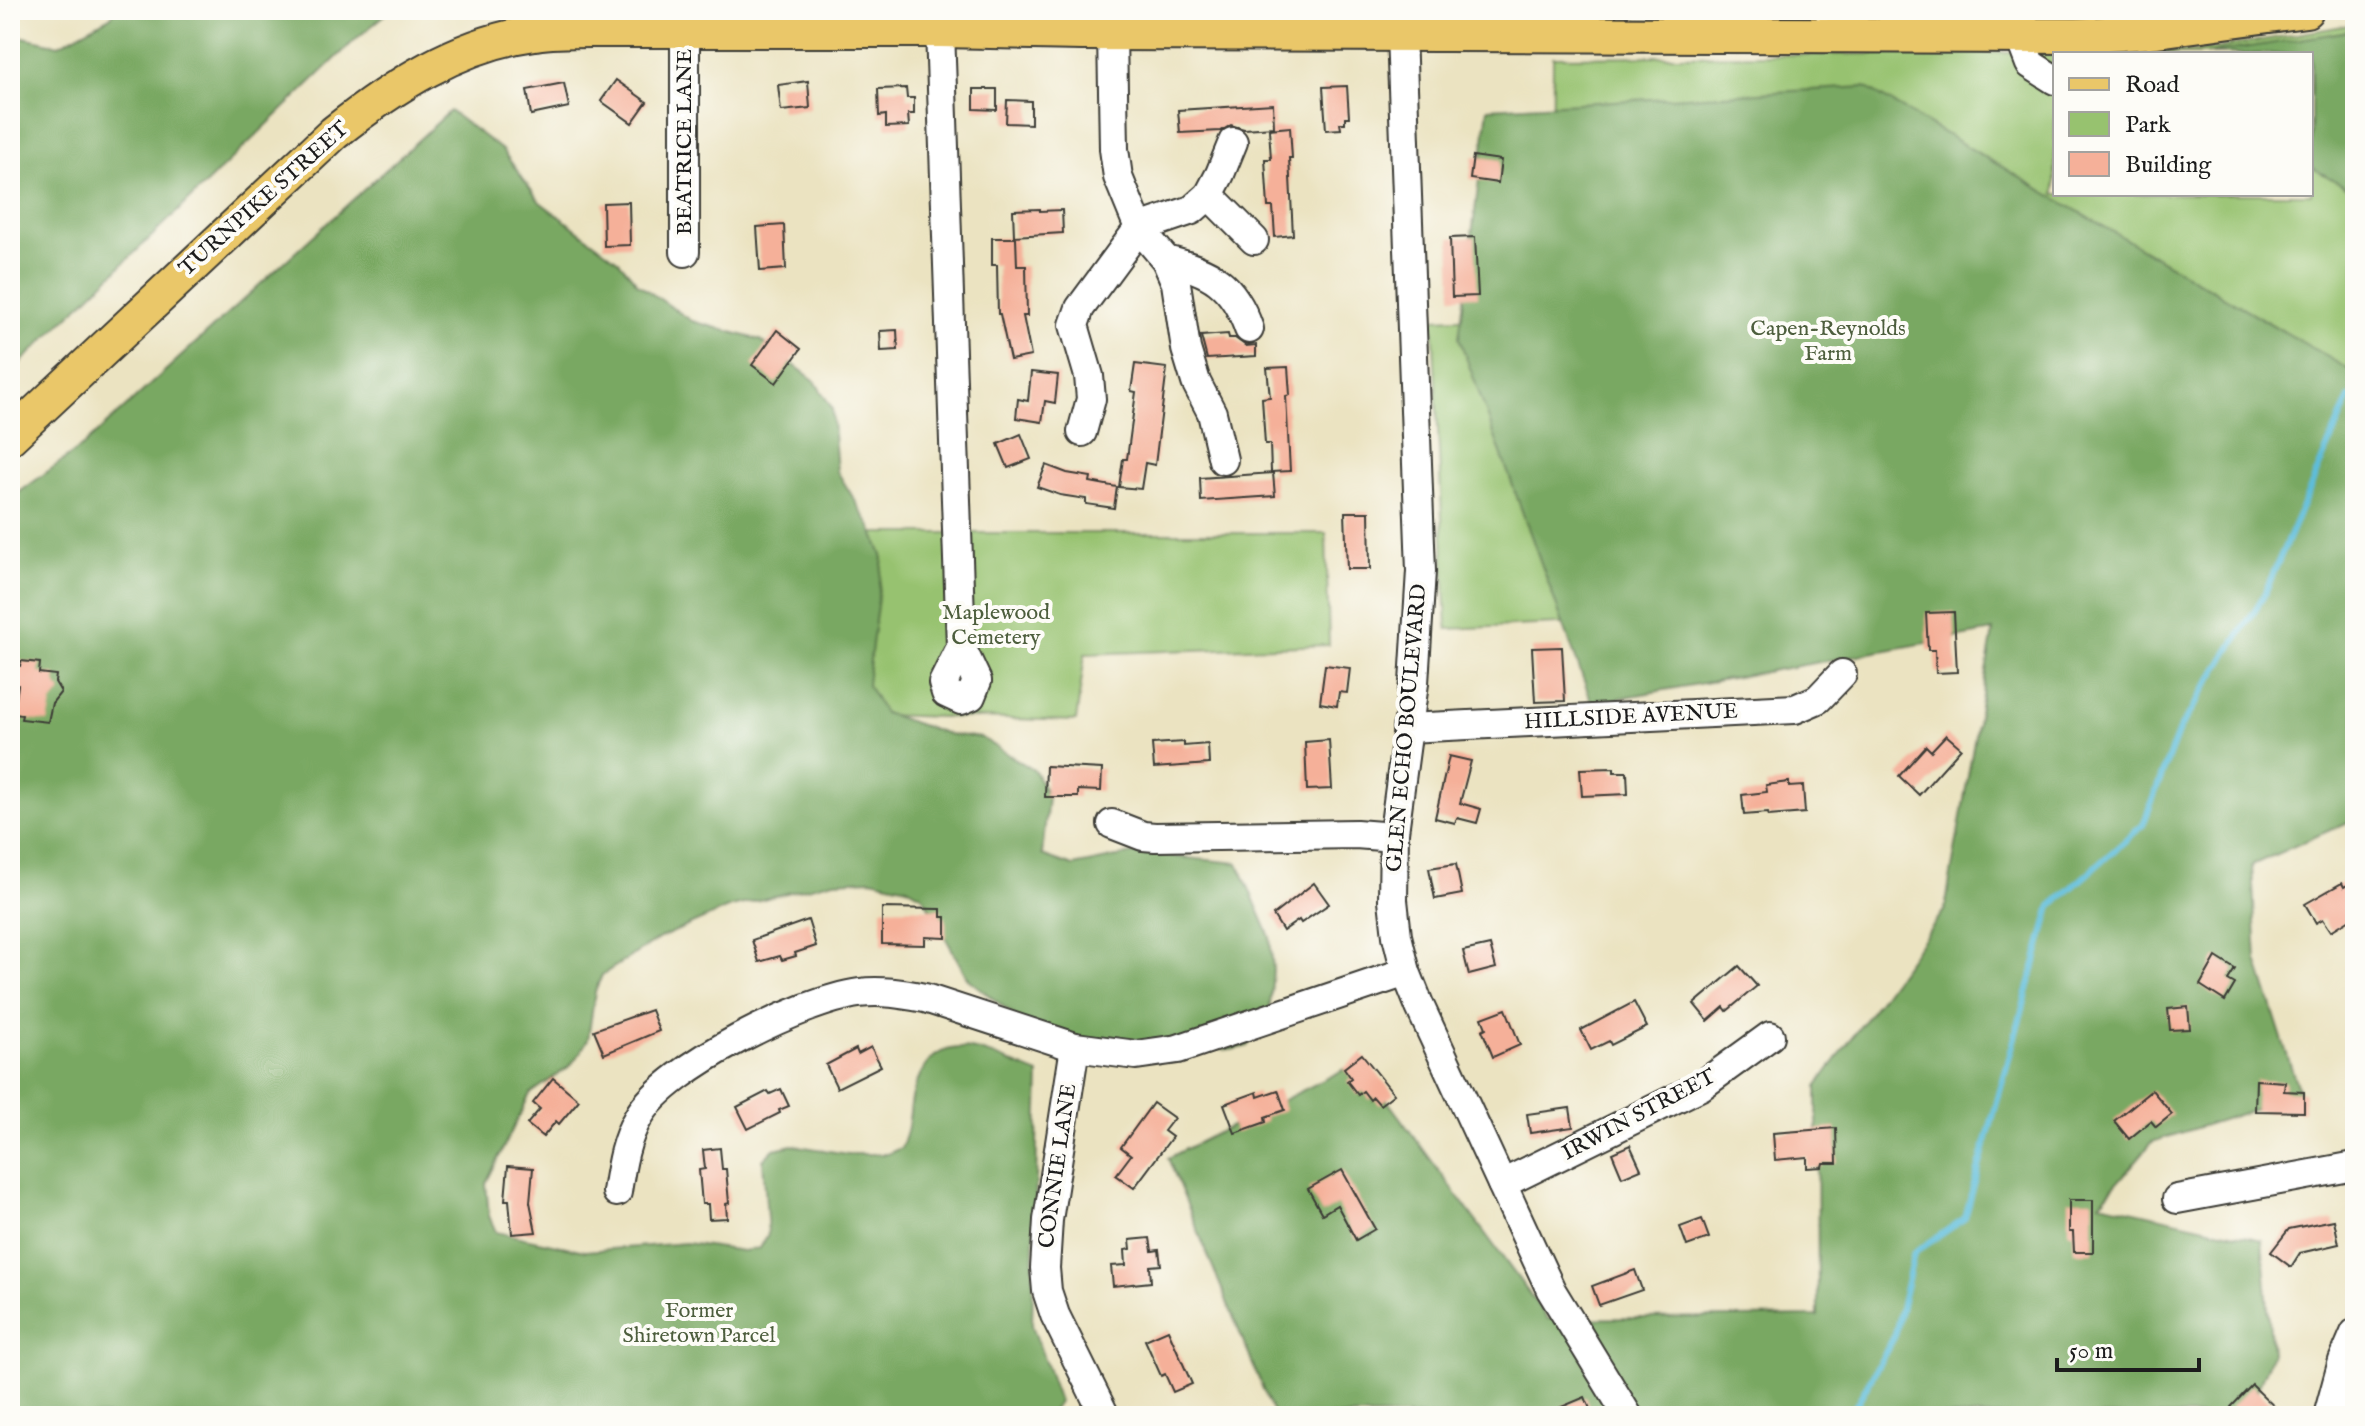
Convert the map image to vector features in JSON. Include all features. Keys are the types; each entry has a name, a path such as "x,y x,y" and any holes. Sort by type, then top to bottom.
{"main road":[{"name":"TURNPIKE STREET","path":"10,437 334,133 371,103 403,81 508,38 536,21 590,30 685,31 752,20 940,30 1022,21 1091,25 1198,22 1401,34 1833,22 2077,36 2150,31 2306,10"}],"street":[{"path":"1091,25 1115,163 1139,228 1166,260 1176,283 1186,349 1196,382 1212,413 1223,460"},
{"path":"940,30 961,647"},
{"name":"BEATRICE LANE","path":"685,31 685,252"},
{"name":"GLEN ECHO BOULEVARD","path":"1401,34 1402,127 1421,557 1418,637 1394,837 1393,900 1397,936 1406,972 1562,1311 1628,1416"},
{"path":"2019,35 2030,64 2053,79"},
{"path":"1082,432 1091,399 1089,376 1074,325 1080,308 1139,228 1192,210 1209,195 1233,142"},
{"path":"1209,195 1254,240"},
{"path":"1166,260 1209,273 1221,282 1242,310 1249,329"},
{"name":"HILLSIDE AVENUE","path":"1407,728 1795,709 1818,699 1842,674"},
{"path":"1112,824 1143,836 1155,837 1356,834 1394,837"},
{"path":"617,1192 629,1136 639,1115 662,1089 722,1048 756,1030 832,999 881,991 925,998 1075,1047 1136,1055 1178,1049 1406,972"},
{"name":"IRWIN STREET","path":"1502,1184 1701,1086 1770,1036"},
{"name":"CONNIE LANE","path":"1075,1047 1048,1220 1045,1268 1047,1291 1055,1315 1105,1416"},
{"path":"2177,1199 2355,1166"},
{"path":"2328,1416 2343,1361 2355,1333"}],"green space":[{"path":"116,10 391,10 357,38 10,373 10,34 59,45 110,17"},
{"path":"1633,10 1805,10 1809,12 1633,16"},
{"name":"Capen-Reynolds Farm","path":"2355,24 2355,589 1447,629 1433,319 1559,314 1552,215 1553,57 2053,52 2053,196 2313,196 2313,52 2093,52 2201,51"},
{"path":"2355,30 2355,192 2313,168 2313,52 2218,52"},
{"path":"1865,87 2355,373 2355,819 2252,865 2257,960 2300,1095 2152,1142 2100,1203 2262,1240 2272,1353 2247,1416 1274,1416 1168,1158 1359,1062 1548,1319 1818,1316 1817,1086 1945,909 1993,631 1592,703 1459,338 1488,108"},
{"name":"Former Shiretown Parcel","path":"450,111 502,150 540,202 619,261 638,284 692,321 760,340 814,380 832,408 837,471 871,527 883,558 867,684 884,713 948,734 982,738 1035,771 1048,797 1042,855 1073,866 1137,853 1238,863 1270,937 1273,970 1269,1018 1248,1046 1231,1050 1041,1036 968,979 923,896 907,887 871,879 834,881 728,908 660,938 602,975 595,992 588,1039 570,1066 530,1094 486,1183 489,1216 496,1232 585,1251 686,1243 743,1251 760,1248 768,1234 763,1160 774,1149 792,1145 848,1154 887,1154 901,1148 913,1094 922,1071 935,1056 949,1049 965,1048 983,1052 1039,1074 1032,1325 1059,1401 1049,1416 10,1416 10,499 84,445"},
{"name":"Maplewood Cemetery","path":"845,533 1326,533 1329,645 1085,654 1076,721 848,714"}],"building":[{"path":"616,80 647,102 632,123 601,101"},
{"path":"808,81 810,108 781,111 778,85"},
{"path":"564,83 569,107 531,115 527,90"},
{"path":"1347,86 1349,117 1345,117 1345,123 1340,123 1341,129 1326,130 1323,87"},
{"path":"906,88 907,98 914,98 914,114 908,114 909,126 886,127 886,115 879,116 878,89"},
{"path":"974,89 997,89 997,110 974,109"},
{"path":"1007,100 1031,101 1031,124 1006,123"},
{"path":"1273,104 1274,127 1244,129 1231,125 1221,131 1180,133 1178,110"},
{"path":"1290,127 1293,235 1275,237 1273,207 1268,207 1265,159 1271,159 1269,129"},
{"path":"1473,156 1501,160 1498,183 1470,179"},
{"path":"629,202 630,245 604,246 603,203"},
{"path":"1013,210 1062,210 1063,233 1014,236"},
{"path":"784,225 786,269 760,271 757,227"},
{"path":"1475,237 1478,296 1452,297 1450,238"},
{"path":"992,238 1016,238 1017,266 1026,266 1027,316 1023,316 1031,356 1010,360 998,314 997,265 992,265"},
{"path":"777,330 801,349 776,383 752,365"},
{"path":"897,330 898,350 881,351 880,331"},
{"path":"1228,334 1229,338 1235,338 1246,346 1256,345 1256,356 1207,359 1201,336"},
{"path":"1135,364 1167,368 1155,465 1145,463 1141,489 1119,487 1123,459 1127,459 1136,392 1131,391"},
{"path":"1288,367 1290,395 1286,396 1290,471 1271,472 1270,444 1265,444 1262,398 1270,397 1267,368"},
{"path":"1031,372 1058,375 1055,403 1045,401 1042,422 1016,418 1018,399 1028,401"},
{"path":"1021,434 1031,459 1008,468 998,444"},
{"path":"1046,465 1091,477 1090,482 1117,487 1114,508 1086,504 1086,499 1037,487"},
{"path":"1273,473 1275,496 1201,501 1200,478"},
{"path":"1345,512 1369,512 1370,569 1347,569"},
{"path":"1954,612 1957,672 1936,673 1935,650 1928,650 1926,613"},
{"path":"1562,647 1565,701 1535,702 1532,648"},
{"path":"21,661 40,663 39,673 56,675 55,682 61,692 52,703 48,722 21,719 22,715 14,714 18,685 10,684 12,665 20,666"},
{"path":"1325,665 1350,668 1347,693 1339,692 1337,706 1320,703"},
{"path":"1946,735 1961,748 1919,795 1899,776 1926,746 1931,751"},
{"path":"1329,740 1332,789 1307,790 1305,742"},
{"path":"1184,742 1184,746 1208,744 1209,764 1154,768 1152,744"},
{"path":"1449,756 1471,761 1460,803 1481,809 1477,823 1457,818 1455,823 1435,818"},
{"path":"1046,766 1102,769 1101,791 1078,790 1078,797 1045,797"},
{"path":"1614,768 1614,772 1627,772 1628,794 1582,796 1580,769"},
{"path":"1789,782 1789,787 1803,786 1805,813 1744,815 1742,795 1767,792 1766,785"},
{"path":"1456,864 1462,894 1435,899 1429,868"},
{"path":"2355,880 2355,916 2331,931 2323,919 2316,923 2305,904 2342,883 2344,887"},
{"path":"1314,883 1329,904 1283,931 1273,915"},
{"path":"882,908 941,909 941,917 946,917 946,938 925,937 925,945 882,944"},
{"path":"808,920 816,946 782,960 780,956 759,962 752,940"},
{"path":"1490,945 1496,968 1469,975 1463,951"},
{"path":"2216,957 2235,969 2228,980 2235,984 2225,1001 2200,985"},
{"path":"1739,966 1757,986 1727,1011 1724,1007 1708,1021 1694,1004"},
{"path":"1634,1002 1647,1027 1611,1045 1609,1041 1591,1050 1581,1030"},
{"path":"2188,1007 2190,1029 2170,1030 2168,1009"},
{"path":"1506,1009 1520,1045 1493,1057 1482,1030 1486,1028 1482,1018"},
{"path":"651,1010 659,1031 604,1054 594,1030"},
{"path":"871,1047 881,1066 837,1088 826,1065 856,1049 858,1054"},
{"path":"1362,1054 1394,1094 1380,1105 1373,1097 1370,1100 1363,1091 1358,1095 1347,1081 1351,1078 1344,1068"},
{"path":"553,1078 579,1100 559,1124 556,1121 543,1137 527,1124 540,1109 533,1103"},
{"path":"2256,1080 2285,1082 2284,1091 2304,1092 2304,1112 2255,1111"},
{"path":"781,1089 789,1106 748,1129 737,1107 768,1091 770,1094"},
{"path":"1278,1090 1285,1110 1265,1117 1266,1122 1235,1133 1224,1104 1257,1092 1258,1097"},
{"path":"2152,1090 2172,1114 2156,1127 2151,1121 2129,1139 2114,1121"},
{"path":"1153,1103 1174,1118 1164,1131 1172,1137 1134,1188 1116,1175 1131,1155 1121,1147"},
{"path":"1570,1108 1573,1127 1530,1133 1527,1114"},
{"path":"1836,1128 1837,1163 1807,1168 1807,1157 1775,1160 1773,1133"},
{"path":"1630,1145 1641,1169 1622,1177 1612,1153"},
{"path":"720,1148 722,1169 726,1169 727,1218 709,1219 708,1204 702,1204 699,1170 705,1169 703,1150"},
{"path":"508,1166 533,1168 530,1202 536,1232 512,1234 509,1200 505,1200"},
{"path":"1342,1170 1375,1229 1356,1240 1337,1205 1322,1214 1308,1189"},
{"path":"2069,1200 2093,1200 2093,1252 2074,1252 2073,1232 2069,1232"},
{"path":"1702,1219 1709,1238 1687,1246 1680,1227"},
{"path":"2334,1220 2339,1244 2300,1253 2291,1267 2271,1252 2289,1229"},
{"path":"1150,1238 1152,1251 1159,1250 1161,1265 1150,1266 1151,1282 1113,1286 1111,1266 1126,1265 1125,1250 1131,1249 1130,1240"},
{"path":"1635,1270 1642,1290 1599,1305 1592,1286"},
{"path":"1168,1330 1192,1384 1173,1392 1165,1374 1161,1376 1145,1340"},
{"path":"2252,1385 2284,1416 2240,1416 2231,1407"},
{"path":"1585,1397 1593,1416 1540,1416"}],"waterway":[{"path":"1850,1416 1895,1335 1914,1253 1965,1218 2051,906 2143,825 2179,730 2263,597 2349,398 2355,394"}]}
